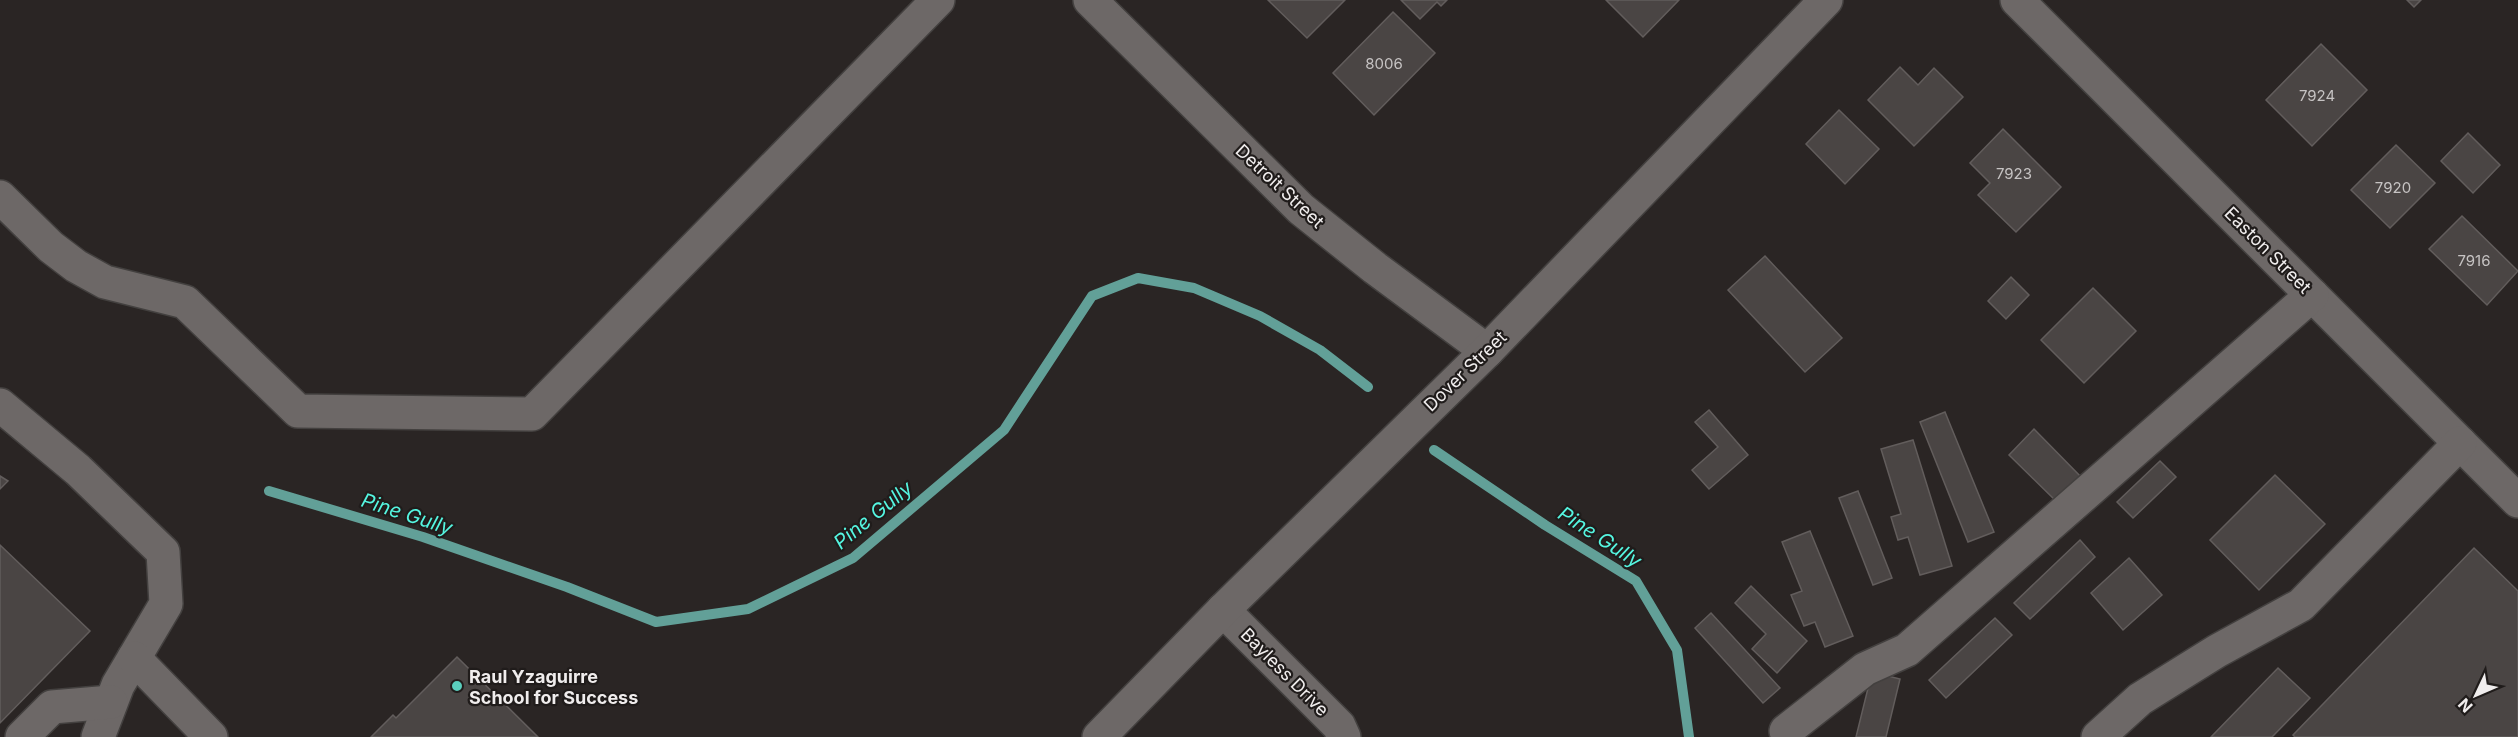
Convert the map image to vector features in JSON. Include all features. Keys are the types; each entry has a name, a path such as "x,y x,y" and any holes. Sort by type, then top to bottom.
{"street":[{"path":"0,197 51,248 76,266 105,282 185,303 298,411 532,414 938,0"},
{"name":"Detroit Street","path":"1090,0 1301,209 1375,268 1488,351"},
{"name":"Dover Street","path":"1099,737 1223,610 1488,351 1826,0"},
{"name":"Easton Street","path":"2017,0 2518,501"},
{"path":"1786,730 1865,669 1907,650 2312,295"},
{"path":"0,405 78,470 163,552 166,604 111,702 98,737"},
{"path":"2098,737 2140,699 2217,651 2301,605 2460,443"},
{"name":"Bayless Drive","path":"1223,610 1339,726 1344,737"},
{"path":"134,658 211,737"},
{"path":"22,737 52,707 111,702"}],"building":[{"path":"1268,0 1345,0 1307,38"},
{"path":"1401,0 1447,0 1441,6 1437,2 1420,19"},
{"path":"1606,0 1679,0 1643,37"},
{"path":"2407,0 2421,0 2414,7"},
{"path":"1393,12 1435,53 1374,115 1333,73"},
{"path":"2321,44 2367,90 2312,146 2266,100"},
{"path":"1900,67 1918,85 1934,68 1963,97 1914,146 1868,100"},
{"path":"1839,110 1879,149 1845,184 1806,144"},
{"path":"2003,129 2061,187 2016,232 1978,195 1990,183 1970,163"},
{"path":"2468,133 2500,165 2473,193 2441,161"},
{"path":"2396,145 2435,183 2390,228 2351,190"},
{"path":"2462,216 2518,271 2487,305 2429,249"},
{"path":"1765,256 1842,338 1805,372 1728,290"},
{"path":"2011,277 2029,295 2006,319 1988,301"},
{"path":"2093,288 2136,331 2084,383 2041,340"},
{"path":"1709,410 1748,455 1709,489 1692,470 1718,447 1695,422"},
{"path":"1945,412 1994,532 1968,542 1920,422"},
{"path":"2034,429 2085,481 2060,505 2009,455"},
{"path":"1913,440 1952,566 1920,575 1908,537 1898,540 1891,517 1901,514 1881,449"},
{"path":"2160,461 2176,477 2133,518 2117,502"},
{"path":"2275,475 2325,524 2259,590 2210,540"},
{"path":"0,476 8,481 0,489"},
{"path":"1858,491 1892,578 1873,585 1839,498"},
{"path":"1810,531 1853,636 1825,647 1815,622 1804,626 1791,595 1802,591 1782,542"},
{"path":"2080,540 2095,557 2030,619 2014,603"},
{"path":"0,545 90,631 0,723"},
{"path":"2474,548 2518,591 2518,737 2295,737 2293,735"},
{"path":"2129,558 2162,595 2123,630 2091,593"},
{"path":"1751,586 1807,641 1777,673 1752,649 1766,634 1735,603"},
{"path":"1711,613 1780,688 1763,703 1695,628"},
{"path":"1995,618 2012,635 1946,698 1929,680"},
{"name":"Raul Yzaguirre School for Success","path":"457,657 538,737 371,737 393,715 396,718"},
{"path":"2278,668 2310,698 2272,737 2211,737"},
{"path":"1872,672 1900,679 1886,737 1856,737"}],"waterway":[{"name":"Pine Gully","path":"269,491 423,537 567,587 656,622 748,609 853,558 1004,430 1092,296 1138,278 1194,288 1260,316 1320,350 1368,387"},
{"name":"Pine Gully","path":"1434,450 1545,525 1636,581 1677,650 1689,737"}],"place":[{"name":"Raul Yzaguirre School for Success","path":"457,686"}]}
